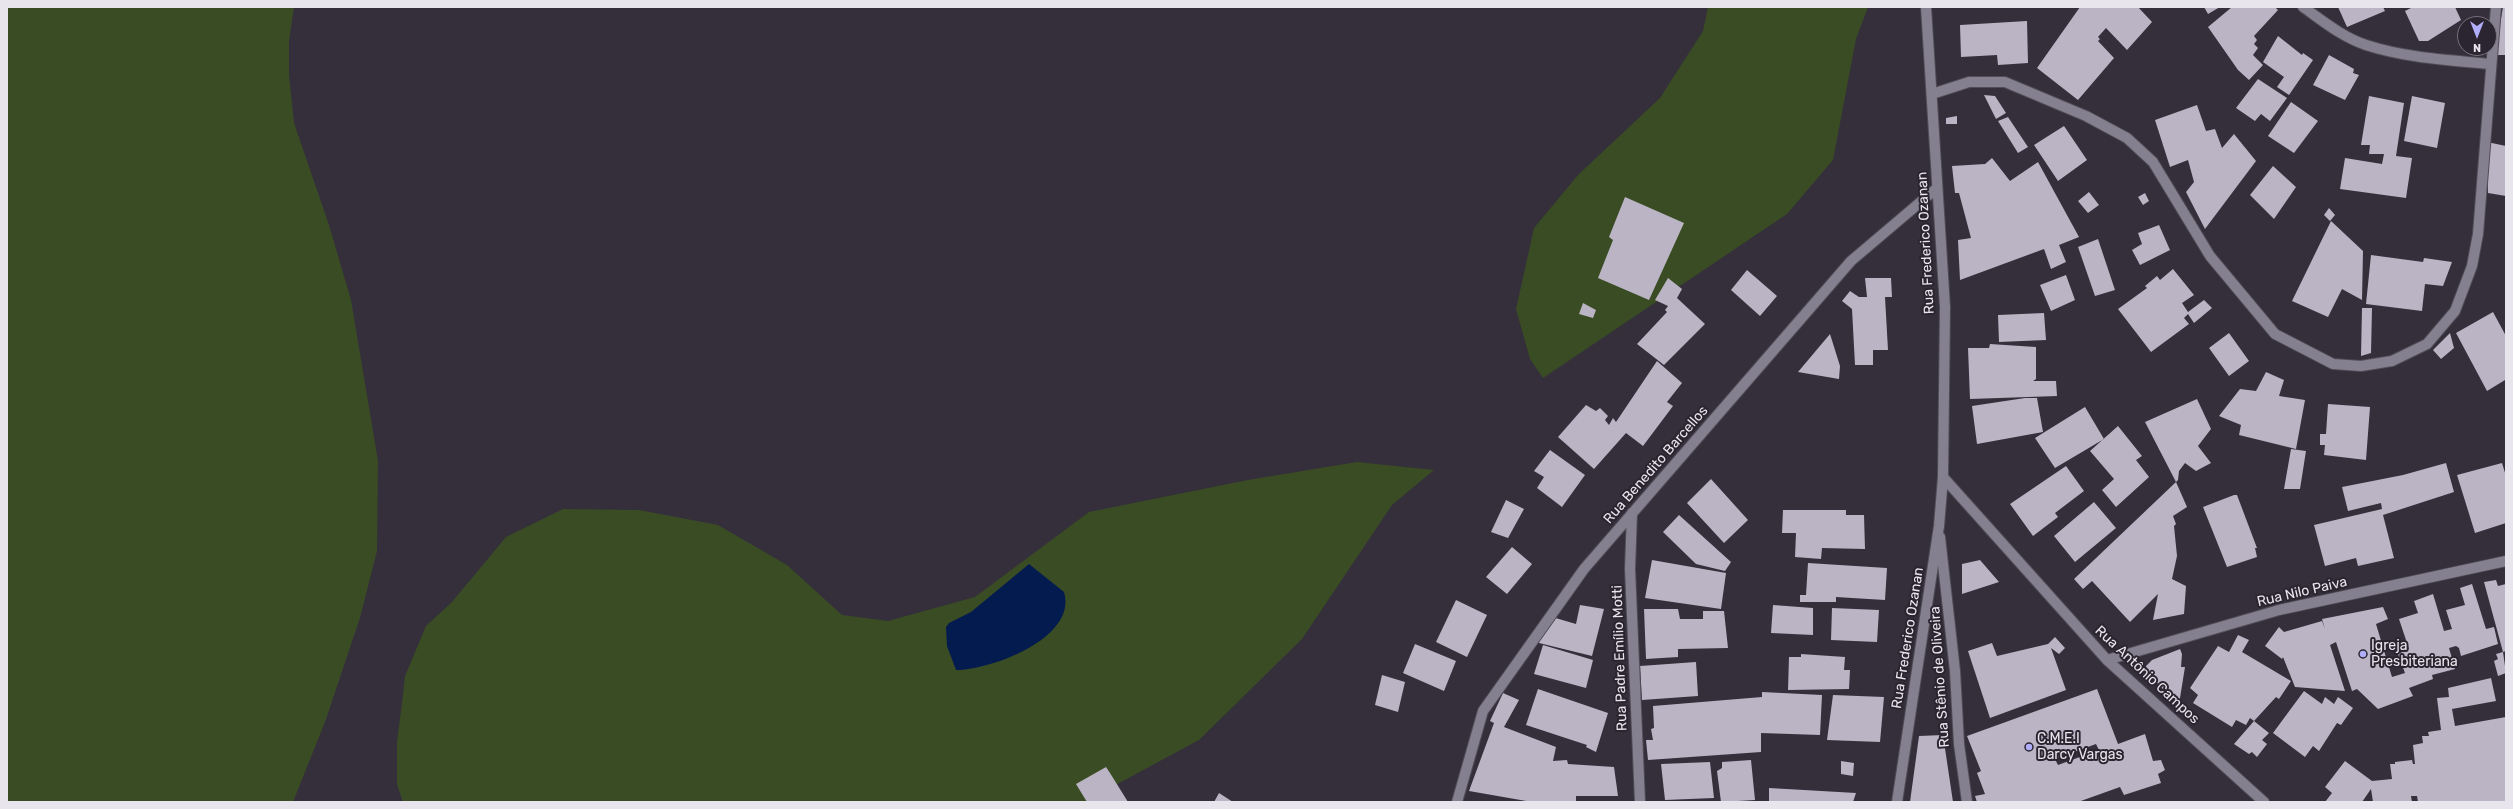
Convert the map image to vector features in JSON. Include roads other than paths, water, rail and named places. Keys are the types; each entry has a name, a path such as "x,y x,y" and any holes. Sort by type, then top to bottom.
{"street":[{"name":"Rua Frederico Ozanan","path":"1897,802 1939,526 1943,477 1945,307 1926,7"},
{"path":"2303,7 2336,31 2366,45 2415,56 2490,64"},
{"path":"1932,94 1969,82 2005,82 2086,116 2127,138 2154,162 2210,256 2275,334 2333,364 2361,366 2392,361 2427,344 2455,311 2472,266 2478,234 2490,64 2496,7"},
{"name":"Rua Benedito Barcellos","path":"1457,802 1484,711 1584,569 1851,262 1937,188"},
{"name":"Rua Antônio Campos","path":"1943,477 2107,660 2264,802"},
{"name":"Rua Padre Emílio Motti","path":"1632,513 1630,569 1640,802"},
{"name":"Rua Stênio de Oliveira","path":"1939,526 1955,671 1959,744 1967,802"},
{"name":"Rua Nilo Paiva","path":"2107,660 2279,610 2506,561"}],"water":[{"path":"1029,564 1064,592 1065,609 1058,624 1045,637 1028,648 1009,657 971,669 956,670 947,646 946,627 949,623 971,612"}],"place":[{"name":"Igreja Presbiteriana","path":"2363,654"},
{"name":"C.M.E.I Darcy Vargas","path":"2029,747"}]}
